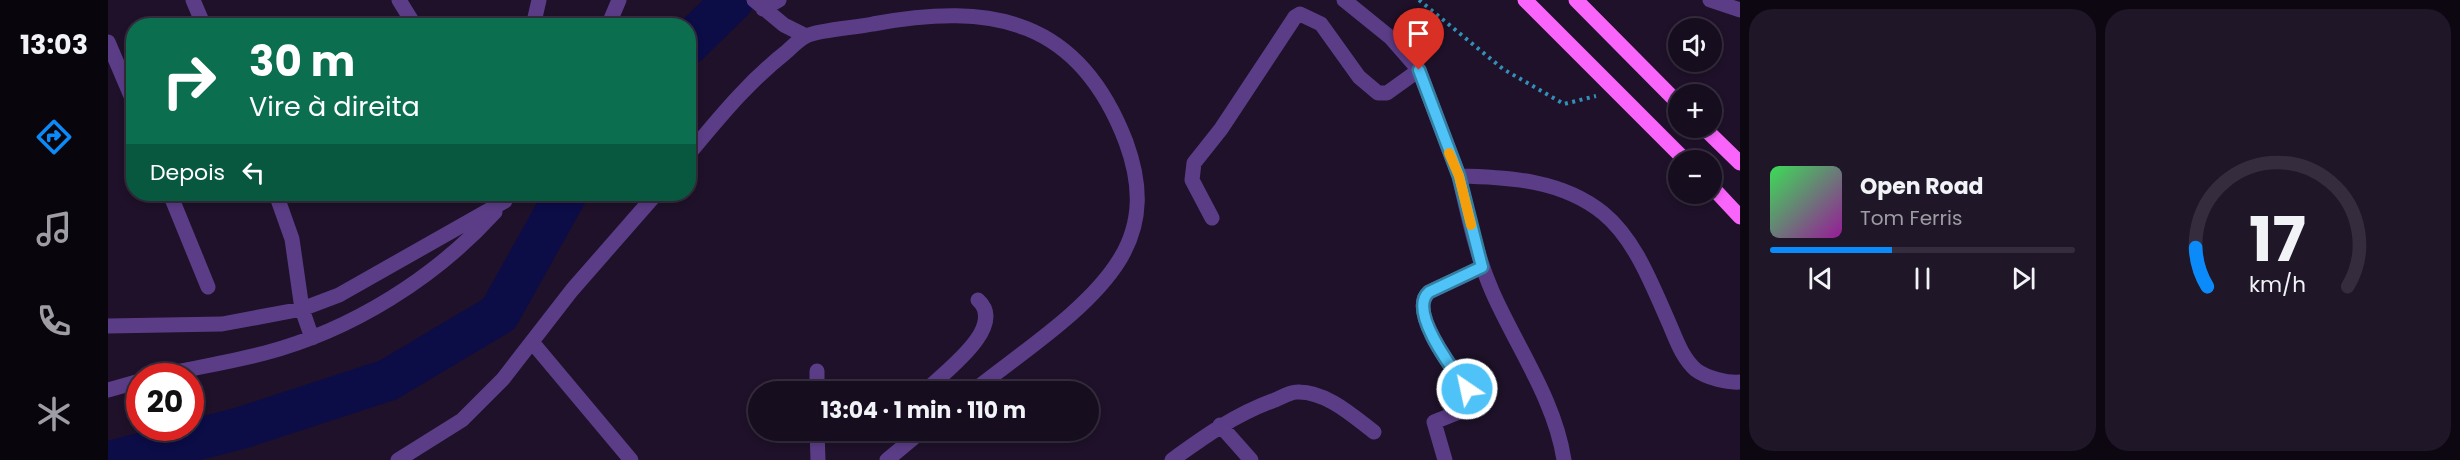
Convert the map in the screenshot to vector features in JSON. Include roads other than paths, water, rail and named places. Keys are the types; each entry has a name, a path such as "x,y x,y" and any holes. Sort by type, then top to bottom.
{"main road":[{"path":"1525,0 1676,150"},
{"path":"1576,0 1668,93"},
{"path":"1714,138 1740,163"},
{"path":"1722,198 1740,217"}],"street":[{"path":"192,0 200,18"},
{"path":"399,0 410,18"},
{"path":"535,18 539,0"},
{"path":"611,18 619,0"},
{"path":"758,4 779,0"},
{"path":"1344,0 1391,39 1419,70 1459,176 1482,267 1549,410 1561,441 1564,460"},
{"path":"1710,0 1740,10"},
{"path":"758,4 784,25 806,36"},
{"path":"1212,218 1192,180 1194,163 1221,129 1295,17 1300,14 1321,24 1359,77 1377,93 1387,93 1419,70"},
{"path":"696,145 742,90 806,36 901,19 953,16 1005,21 1033,29 1053,41 1085,69 1118,123 1136,169 1138,217 1120,259 1089,299 986,381"},
{"path":"108,42 111,59 126,88"},
{"path":"1459,176 1502,177 1548,184 1603,213 1624,235 1655,293 1683,354 1696,370 1711,378 1740,382"},
{"path":"173,201 208,286"},
{"path":"278,201 297,264 302,309 312,338"},
{"path":"108,326 222,324 302,309 339,295 501,201"},
{"path":"204,366 266,353 312,338 353,321 400,291 456,250 504,201"},
{"path":"398,460 418,455 462,420 503,379 572,290 650,201"},
{"path":"1446,460 1434,422 1464,410 1470,405 1467,389 1428,329 1422,305 1429,292 1482,267"},
{"path":"935,381 980,337 985,328 987,312 978,300"},
{"path":"532,342 631,460"},
{"path":"818,371 818,381"},
{"path":"108,390 126,385"},
{"path":"1172,460 1220,425 1247,409 1297,392 1318,396 1341,407 1374,432"},
{"path":"1220,425 1251,460"},
{"path":"817,441 818,460"},
{"path":"887,460 900,441"}],"waterway":[{"path":"696,36 733,0"},
{"path":"117,460 241,428 388,380 499,314 562,201"}]}
